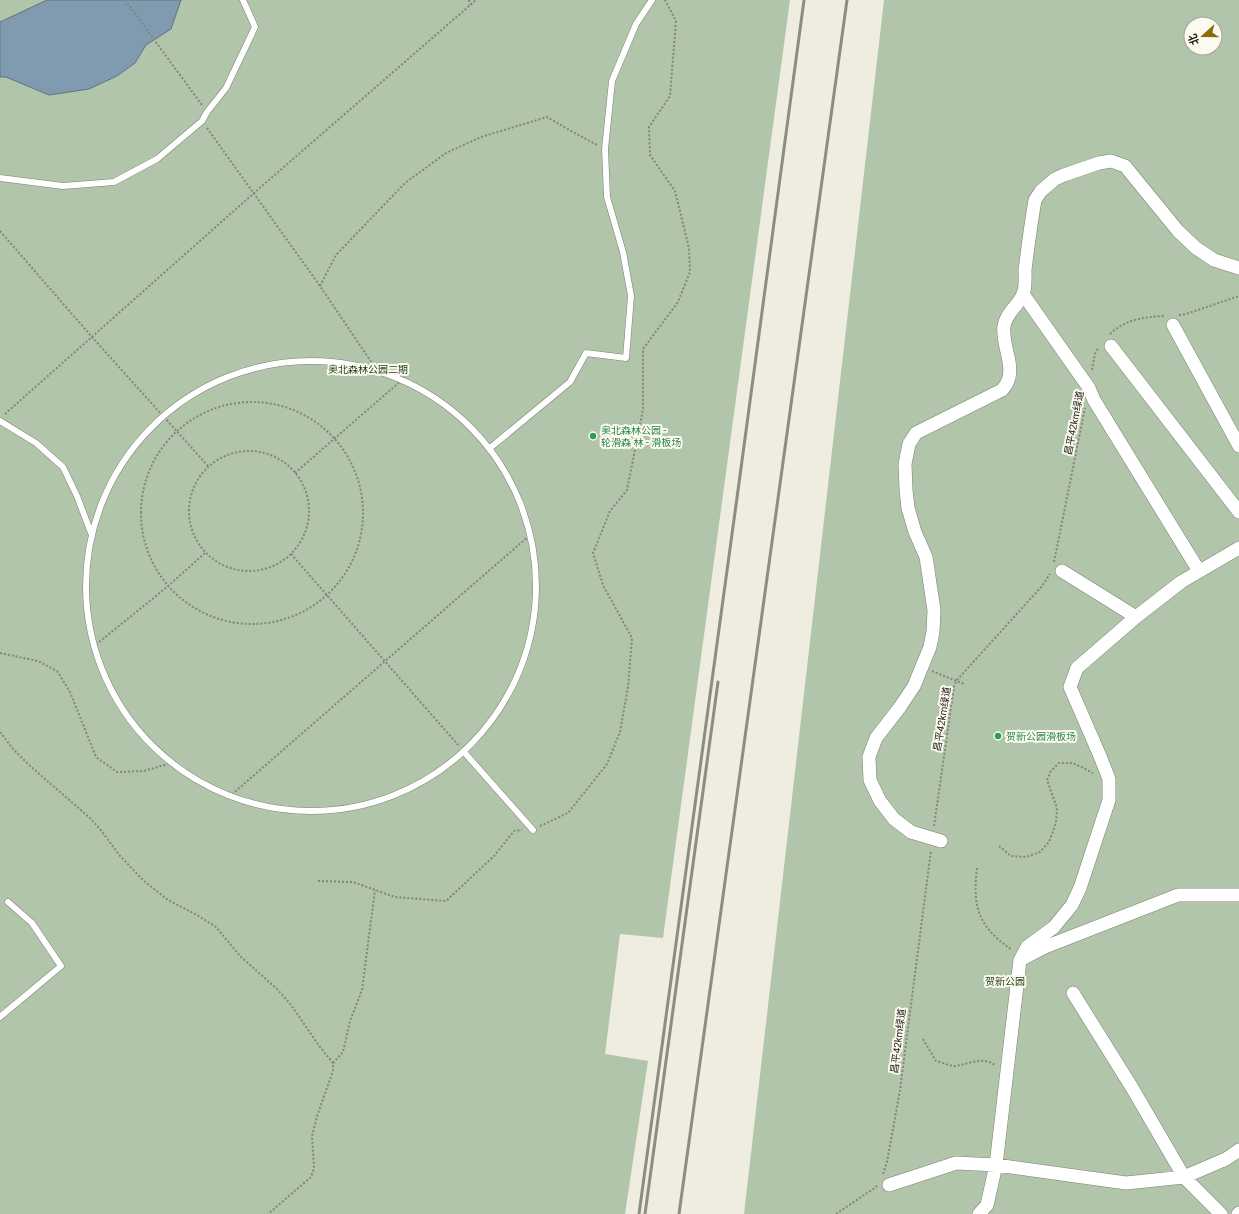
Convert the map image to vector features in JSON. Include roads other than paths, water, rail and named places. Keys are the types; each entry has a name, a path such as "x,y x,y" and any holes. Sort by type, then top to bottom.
{"street":[{"path":"937,840 911,832 894,819 880,801 870,780 869,757 876,738 914,686 930,647 933,632 934,610 926,557 915,532 908,508 905,464 909,444 916,433 1002,390 1008,384 1010,371 1004,338 1004,324 1024,294 1035,200 1041,191 1055,179 1099,163 1111,161 1125,166 1178,231 1196,248 1214,260 1239,268"},
{"path":"1024,294 1089,388 1102,414 1199,571"},
{"path":"1172,319 1239,446"},
{"path":"1106,342 1239,512"},
{"path":"979,1214 987,1205 996,1165 1020,960 1027,947 1054,927 1072,905 1080,888 1109,800 1109,779 1070,687 1077,668 1136,617 1181,582 1239,548"},
{"path":"1056,568 1136,617"},
{"path":"1020,960 1052,945 1178,895 1239,895"},
{"path":"1073,994 1131,1086 1184,1177 1221,1214"},
{"path":"889,1185 956,1163 996,1165 1126,1182 1184,1177 1226,1159 1239,1150"}],"lane":[{"path":"0,178 64,186 114,182 157,159 202,121 207,112 226,88 255,27 243,0"},
{"path":"490,448 570,382 586,353 626,358 631,296 623,252 607,197 605,149 612,81 636,24 652,0"},
{"path":"320,359 376,369 403,379 450,408 490,448 507,475 521,504 530,535 536,582 532,629 518,675 495,716 464,752 424,782 378,802 328,811 278,810 229,796 199,782 171,763 137,730 111,691 93,647 85,590 91,533 106,489 130,449 162,414 209,383 263,364 320,359"},
{"path":"0,421 36,443 63,467 77,496 91,533"},
{"path":"464,752 533,830"},
{"path":"0,1017 61,966 32,923 8,902"}],"water":[{"path":"47,0 181,0 171,29 146,45 135,63 117,76 89,89 49,95 6,77 0,77 0,22"}],"railway":[{"path":"639,1214 804,0"},
{"path":"679,1214 847,0"},
{"path":"645,1214 718,682"}],"place":[{"name":"奥北森林公园 - 轮滑森 林 - 滑板场","path":"593,436"},
{"name":"贺新公园滑板场","path":"998,736"}],"park label":[{"name":"奥北森林公园二期","path":"368,369"},
{"name":"贺新公园","path":"1005,981"}]}
